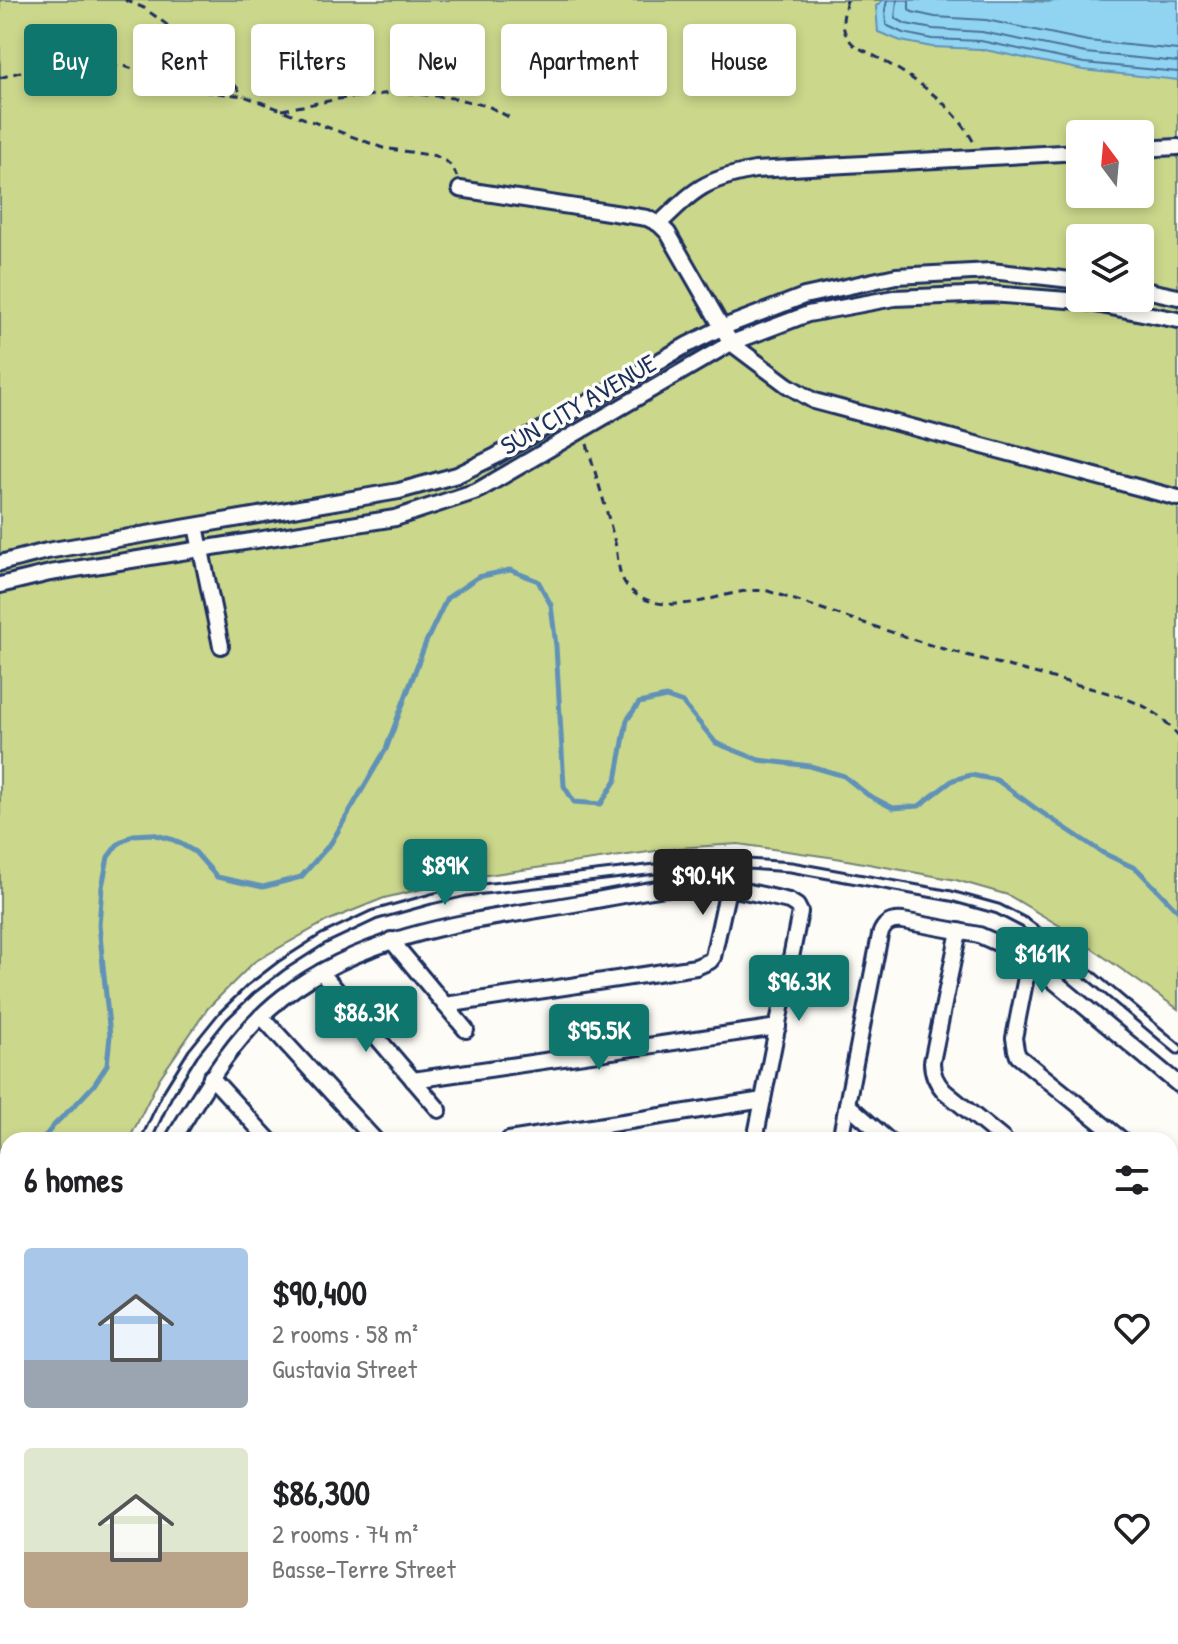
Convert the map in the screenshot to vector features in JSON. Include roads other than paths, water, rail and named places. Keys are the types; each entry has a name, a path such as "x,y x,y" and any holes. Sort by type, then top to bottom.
{"street":[{"path":"1154,148 1178,147"},
{"path":"659,224 702,186 717,178 755,170 1066,153"},
{"path":"460,189 647,218 659,224 677,246 731,343 814,401 1178,498"},
{"name":"SUN CITY AVENUE","path":"0,563 47,551 399,491 457,475 721,328 804,296 896,276 991,271 1066,279"},
{"path":"1154,292 1178,297"},
{"name":"SUN CITY AVENUE","path":"0,585 50,573 395,518 477,491 731,343 808,314 894,298 991,294 1066,300 1178,320"},
{"path":"196,526 221,646"},
{"path":"178,1132 211,1077 261,1016 282,997 344,960 424,930 675,887 712,886 789,901 799,909 800,921 757,1132"},
{"path":"445,1005 704,964 713,957 728,889"},
{"path":"842,1132 880,935 887,923 903,921 959,931 1011,949 1178,1084"},
{"path":"959,931 932,1071 944,1091 994,1132"},
{"path":"391,940 466,1030"},
{"path":"1029,962 1014,1038 1018,1056 1112,1132"},
{"path":"321,972 439,1110"},
{"path":"261,1016 362,1132"},
{"path":"413,1080 778,1027"},
{"path":"211,1077 262,1132"},
{"path":"560,1132 763,1100"},
{"path":"847,1104 879,1132"}],"lane":[{"path":"150,1132 167,1095 193,1053 223,1016 251,989 323,939 374,915 466,891 673,867 733,863 791,867 951,896 998,909 1043,936 1178,1049"}],"water":[{"path":"883,0 1178,0 1178,80 1083,70 980,49 932,47 901,41 878,32 876,6"}],"waterway":[{"path":"48,1132 94,1085 107,1065 110,1036 99,925 108,857 117,845 133,835 152,834 174,840 195,852 217,877 263,887 301,877 331,843 386,749 426,642 447,598 478,577 510,570 538,581 551,605 564,786 574,802 601,804 616,780 627,720 639,703 666,697 683,703 716,743 759,760 810,766 844,776 868,795 893,808 919,806 953,780 971,775 997,780 1103,853 1137,869 1178,911"}]}
